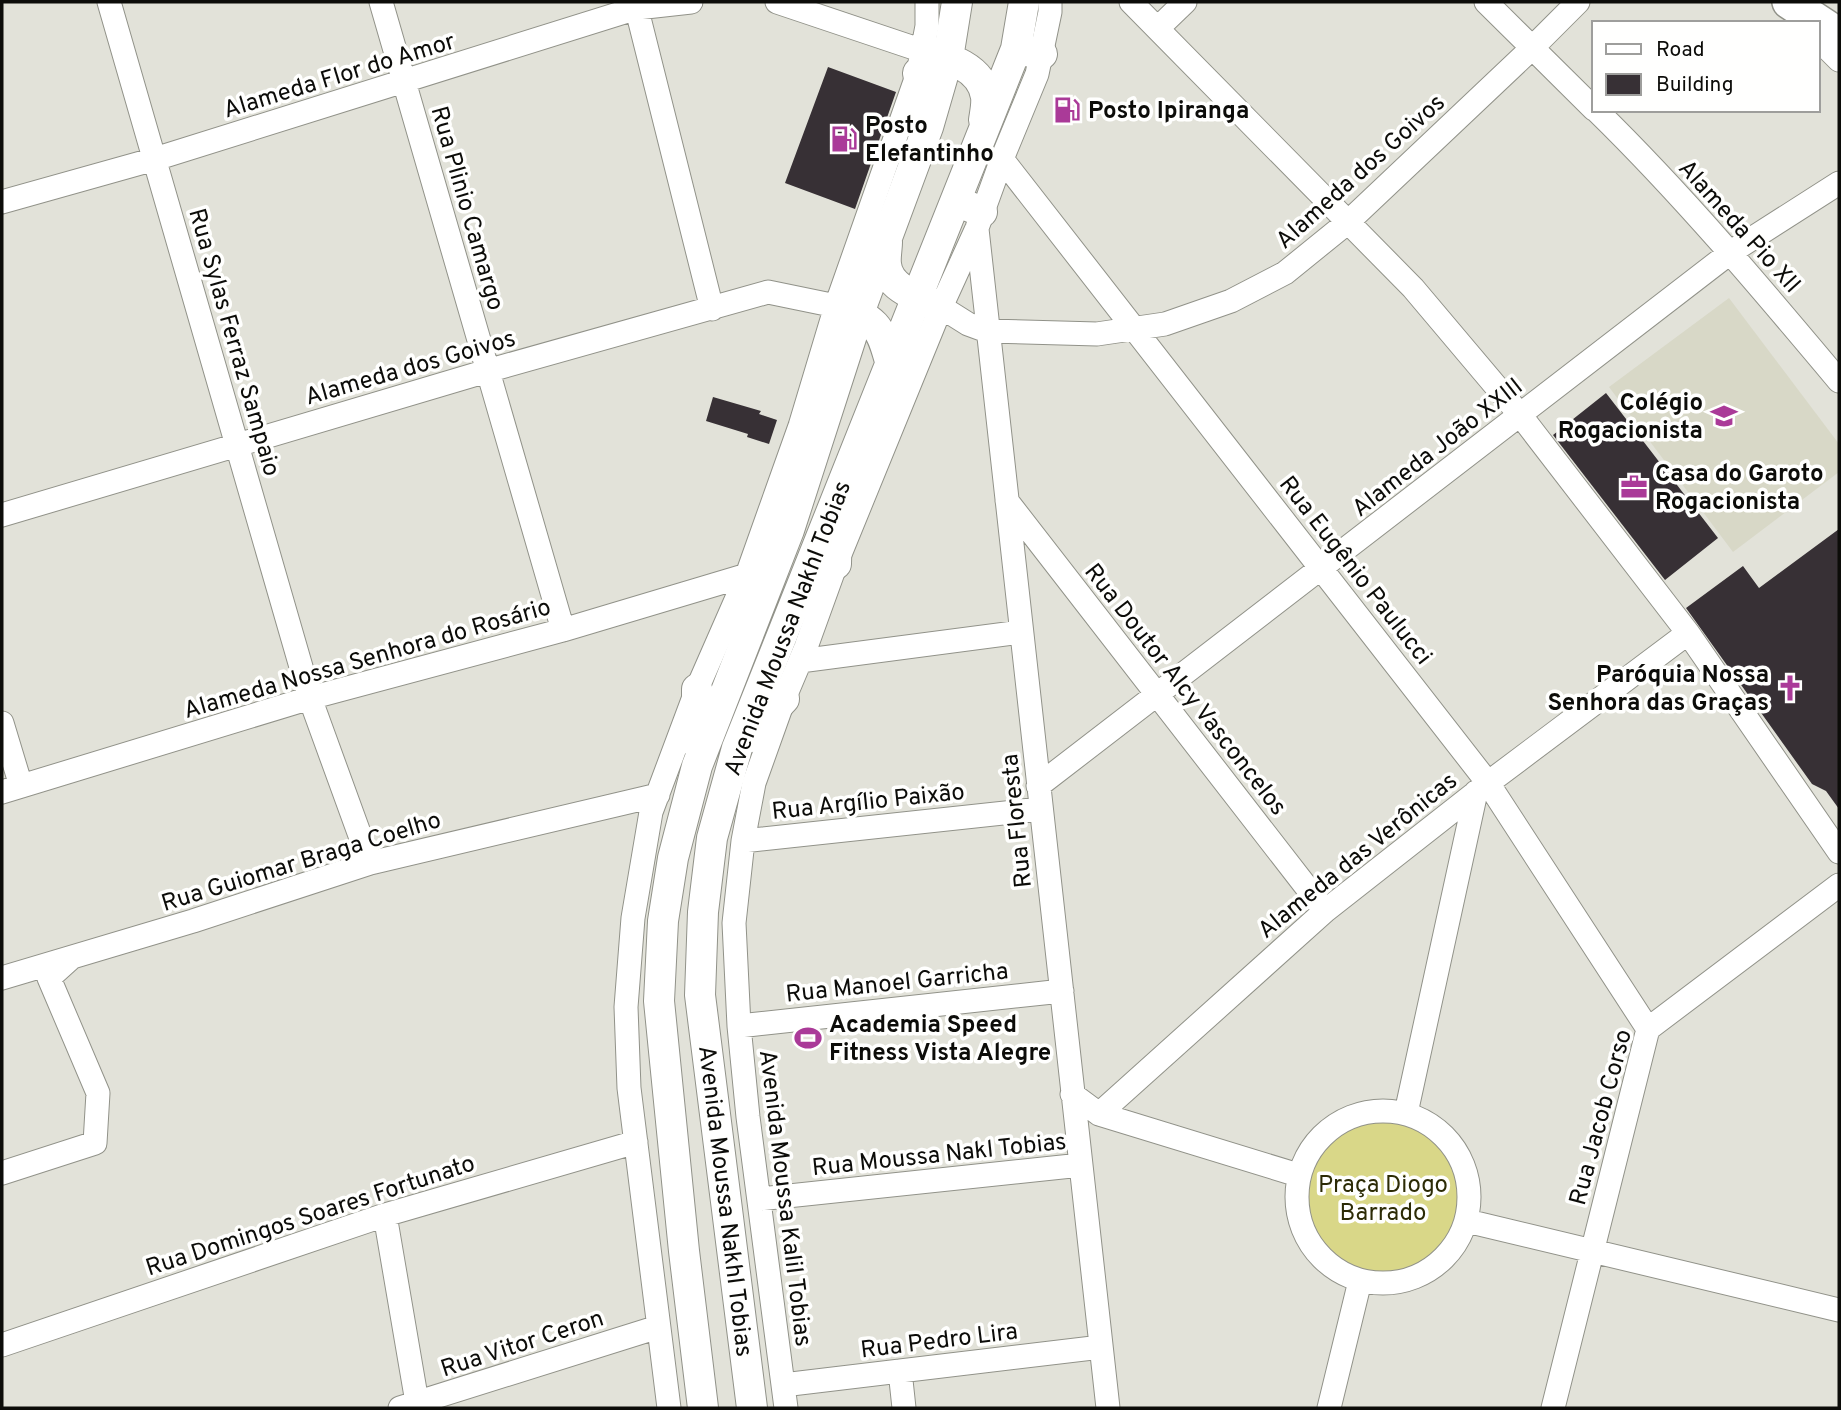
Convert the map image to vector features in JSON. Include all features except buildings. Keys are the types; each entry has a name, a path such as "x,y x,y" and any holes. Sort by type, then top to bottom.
{"highway":[{"path":"1789,2 1818,21"},
{"path":"1820,22 1839,35"}],"main road":[{"name":"Avenida Moussa Nakhl Tobias","path":"703,1408 659,1001 663,921 673,858 697,766 789,530 831,399 847,309 888,231 928,127 930,61 957,2"},
{"name":"Avenida Moussa Nakhl Tobias","path":"752,1408 700,995 704,912 712,838 737,748 891,365 930,302 972,214 983,134 1029,51 1047,4"},
{"path":"930,61 979,77 986,97 983,134"},
{"path":"888,231 886,267 906,292 930,302"},
{"path":"847,309 878,327 891,365"},
{"path":"800,426 831,399"},
{"path":"836,564 838,495"},
{"path":"697,689 697,766"},
{"path":"737,748 784,699"},
{"path":"678,1186 694,1196 706,1198 725,1187"},
{"path":"684,1251 692,1240 711,1234 722,1238 731,1249"},
{"path":"748,1376 763,1408"}],"street":[{"name":"Rua Sylas Ferraz Sampaio","path":"109,2 310,698 370,863"},
{"name":"Rua Plinio Camargo","path":"381,2 563,630"},
{"name":"Alameda Flor do Amor","path":"2,202 155,159 406,82 636,5 691,2"},
{"path":"777,2 930,61"},
{"path":"668,1408 629,1088 626,1007 633,918 652,812 697,689 747,575 800,426 847,309 930,61 927,2"},
{"path":"1132,2 1413,288 1521,416 1688,633 1839,852"},
{"path":"1158,29 1185,2"},
{"name":"Alameda Pio XII","path":"1486,2 1592,106"},
{"name":"Alameda dos Goivos","path":"930,302 968,324 987,331 1097,334 1165,324 1231,301 1285,273 1348,222 1578,2"},
{"path":"1781,2 1800,21"},
{"path":"636,5 712,309"},
{"path":"1820,41 1839,60"},
{"path":"972,214 1002,159 1037,74 1029,51"},
{"name":"Alameda Pio XII","path":"1598,112 1731,252 1839,381"},
{"name":"Rua Eugênio Paulucci","path":"1002,159 1322,568 1482,788 1648,1029"},
{"name":"Alameda João XXIII","path":"1038,786 1731,252 1839,183"},
{"name":"Rua Floresta","path":"972,214 1101,1347 1115,1407"},
{"name":"Alameda dos Goivos","path":"2,515 487,371 768,292 847,309"},
{"name":"Avenida Moussa Kalil Tobias","path":"786,1408 748,1117 739,1026 734,923 743,841 754,783 930,302"},
{"name":"Rua Doutor Alcy Vasconcelos","path":"1006,500 1325,911"},
{"name":"Alameda Nossa Senhora do Rosário","path":"12,789 310,698 563,630 747,575"},
{"path":"800,661 1021,632"},
{"name":"Alameda das Verônicas","path":"1099,1114 1325,911 1482,788 1688,633"},
{"path":"2,723 12,789"},
{"path":"1406,1114 1482,788"},
{"name":"Rua Guiomar Braga Coelho","path":"2,978 194,921 370,863 658,795"},
{"name":"Rua Argílio Paixão","path":"743,841 1041,809"},
{"name":"Rua Jacob Corso","path":"1553,1408 1648,1029 1839,885"},
{"path":"2,1173 95,1143 98,1093 49,978 73,956"},
{"name":"Rua Manoel Garricha","path":"739,1026 1062,991"},
{"path":"1072,1094 1099,1114 1298,1175"},
{"path":"1379,1111 1406,1114 1431,1125 1451,1143 1465,1167 1470,1194 1467,1221 1456,1245 1437,1265 1413,1279 1387,1284 1360,1281 1335,1270 1315,1252 1301,1228 1296,1202 1298,1175 1310,1150 1328,1130 1352,1116 1379,1111"},
{"name":"Rua Domingos Soares Fortunato","path":"2,1345 385,1215 636,1142"},
{"name":"Rua Moussa Nakl Tobias","path":"760,1199 1081,1165"},
{"path":"385,1215 412,1407"},
{"path":"1467,1221 1839,1310"},
{"path":"1329,1408 1360,1281"},
{"name":"Rua Vitor Ceron","path":"412,1407 659,1327"},
{"name":"Rua Pedro Lira","path":"783,1385 1101,1347"},
{"path":"900,1371 904,1408"}],"shaded area":[{"name":"Colégio Rogacionista","path":"1729,298 1839,444 1839,472 1733,552 1609,387"}],"green space":[{"name":"Praça Diogo Barrado","path":"1383,1114 1415,1121 1429,1128 1441,1139 1452,1151 1459,1165 1466,1197 1459,1229 1452,1243 1441,1255 1429,1266 1415,1273 1383,1280 1351,1273 1337,1266 1325,1255 1314,1243 1307,1229 1300,1197 1307,1165 1314,1151 1325,1139 1337,1128 1351,1121"}],"place":[{"name":"Posto Ipiranga","path":"1067,110"},
{"name":"Posto Elefantinho","path":"844,139"},
{"name":"Colégio Rogacionista","path":"1724,416"},
{"name":"Casa do Garoto Rogacionista","path":"1634,487"},
{"name":"Paróquia Nossa Senhora das Graças","path":"1790,688"},
{"name":"Academia Speed Fitness Vista Alegre","path":"808,1038"}]}
